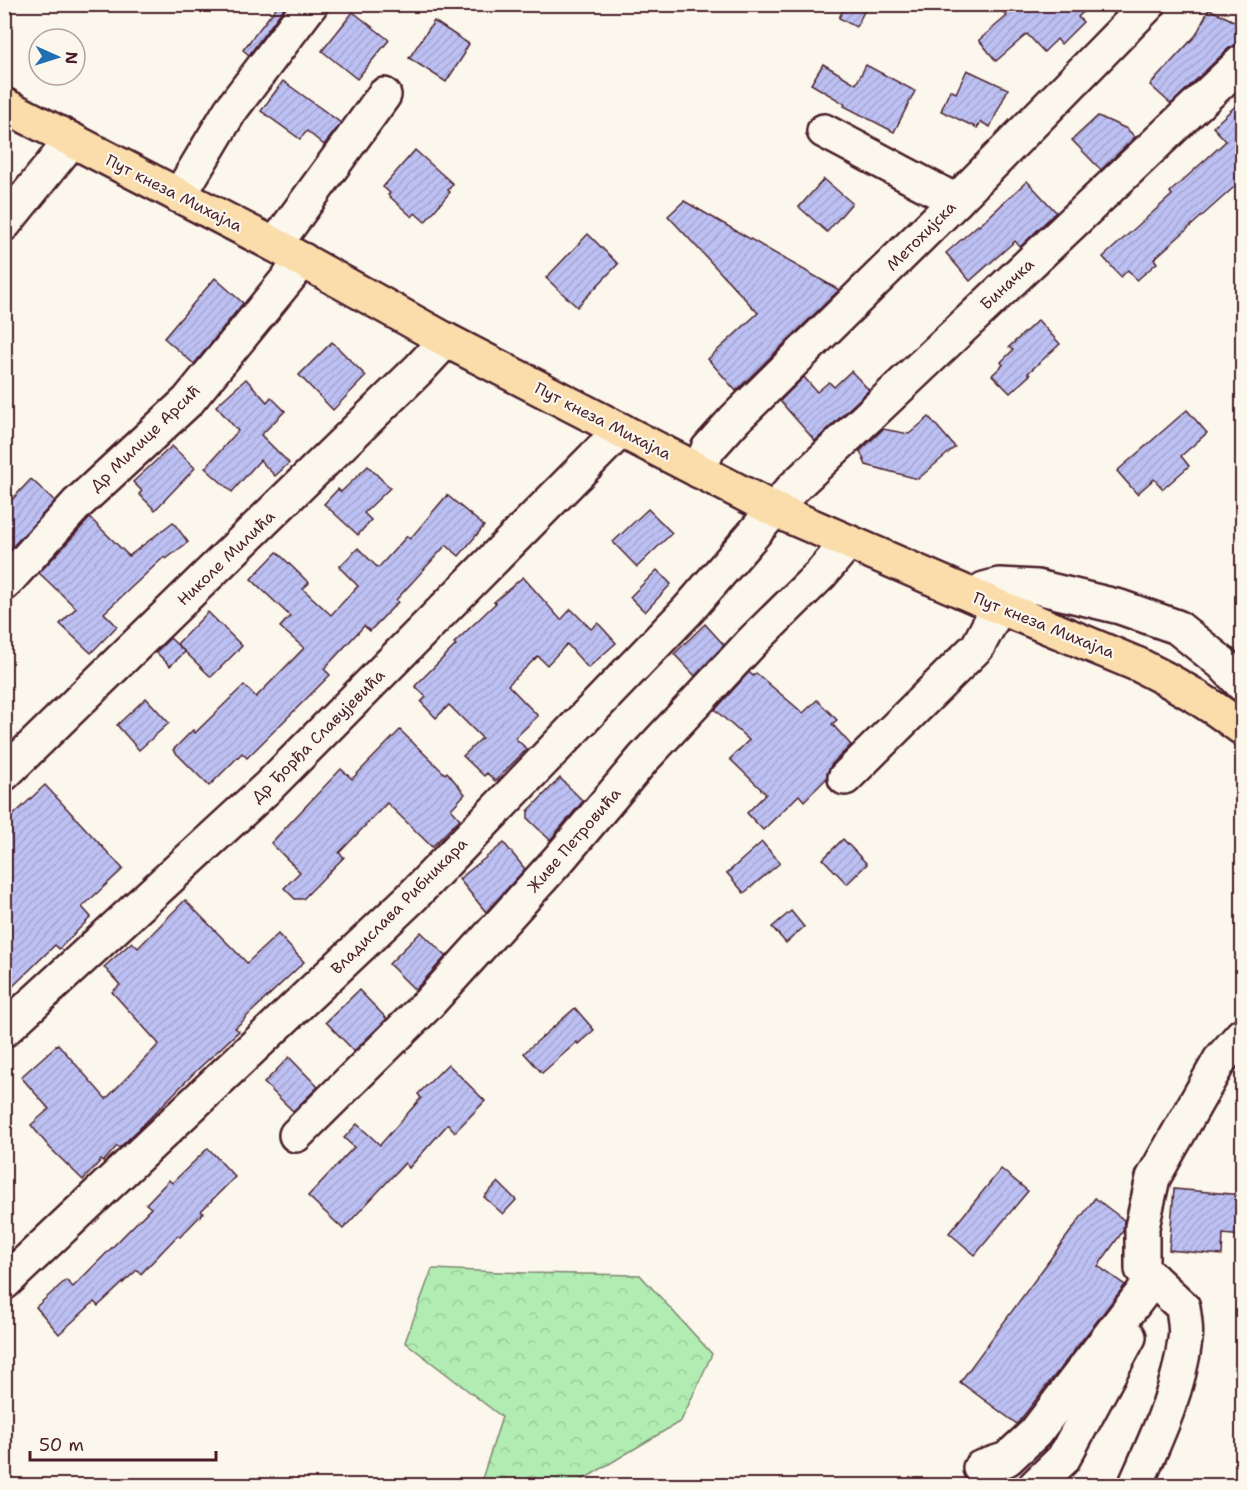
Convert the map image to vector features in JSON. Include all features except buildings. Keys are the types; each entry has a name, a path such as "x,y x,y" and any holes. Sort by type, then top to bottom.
{"main road":[{"name":"Пут кнеза Михајла","path":"4,105 289,253 446,340 775,510 1139,665 1216,708 1242,728"}],"street":[{"path":"179,196 230,111 311,4"},
{"name":"Метохијска","path":"699,471 708,449 735,419 956,201 1149,4"},
{"name":"Биначка","path":"775,510 793,488 1242,62"},
{"name":"Др Милице Арсић","path":"4,584 77,504 188,401 289,253 384,94"},
{"path":"824,131 956,201"},
{"path":"4,224 72,140"},
{"name":"Николе Милића","path":"4,774 446,340"},
{"name":"Др Ђорђа Славујевића","path":"4,1030 268,788 621,430"},
{"name":"Владислава Рибникара","path":"4,1283 411,898 688,610 775,510"},
{"name":"Живе Петровића","path":"296,1135 428,1004 559,859 651,750 752,642 821,574 848,542"},
{"path":"845,778 978,646 989,602 984,589 999,585 1037,587 1120,607 1177,627 1222,663 1242,684"},
{"path":"1135,1485 1155,1442 1177,1382 1186,1338 1183,1307 1154,1280 1142,1227 1153,1178 1220,1060 1242,1035"},
{"path":"980,1468 1007,1459 1035,1433 1154,1280"},
{"path":"1035,1485 1063,1460 1130,1336 1154,1280"}],"green space":[{"path":"432,1269 640,1275 712,1354 681,1421 574,1485 480,1485 502,1417 405,1342"}]}
